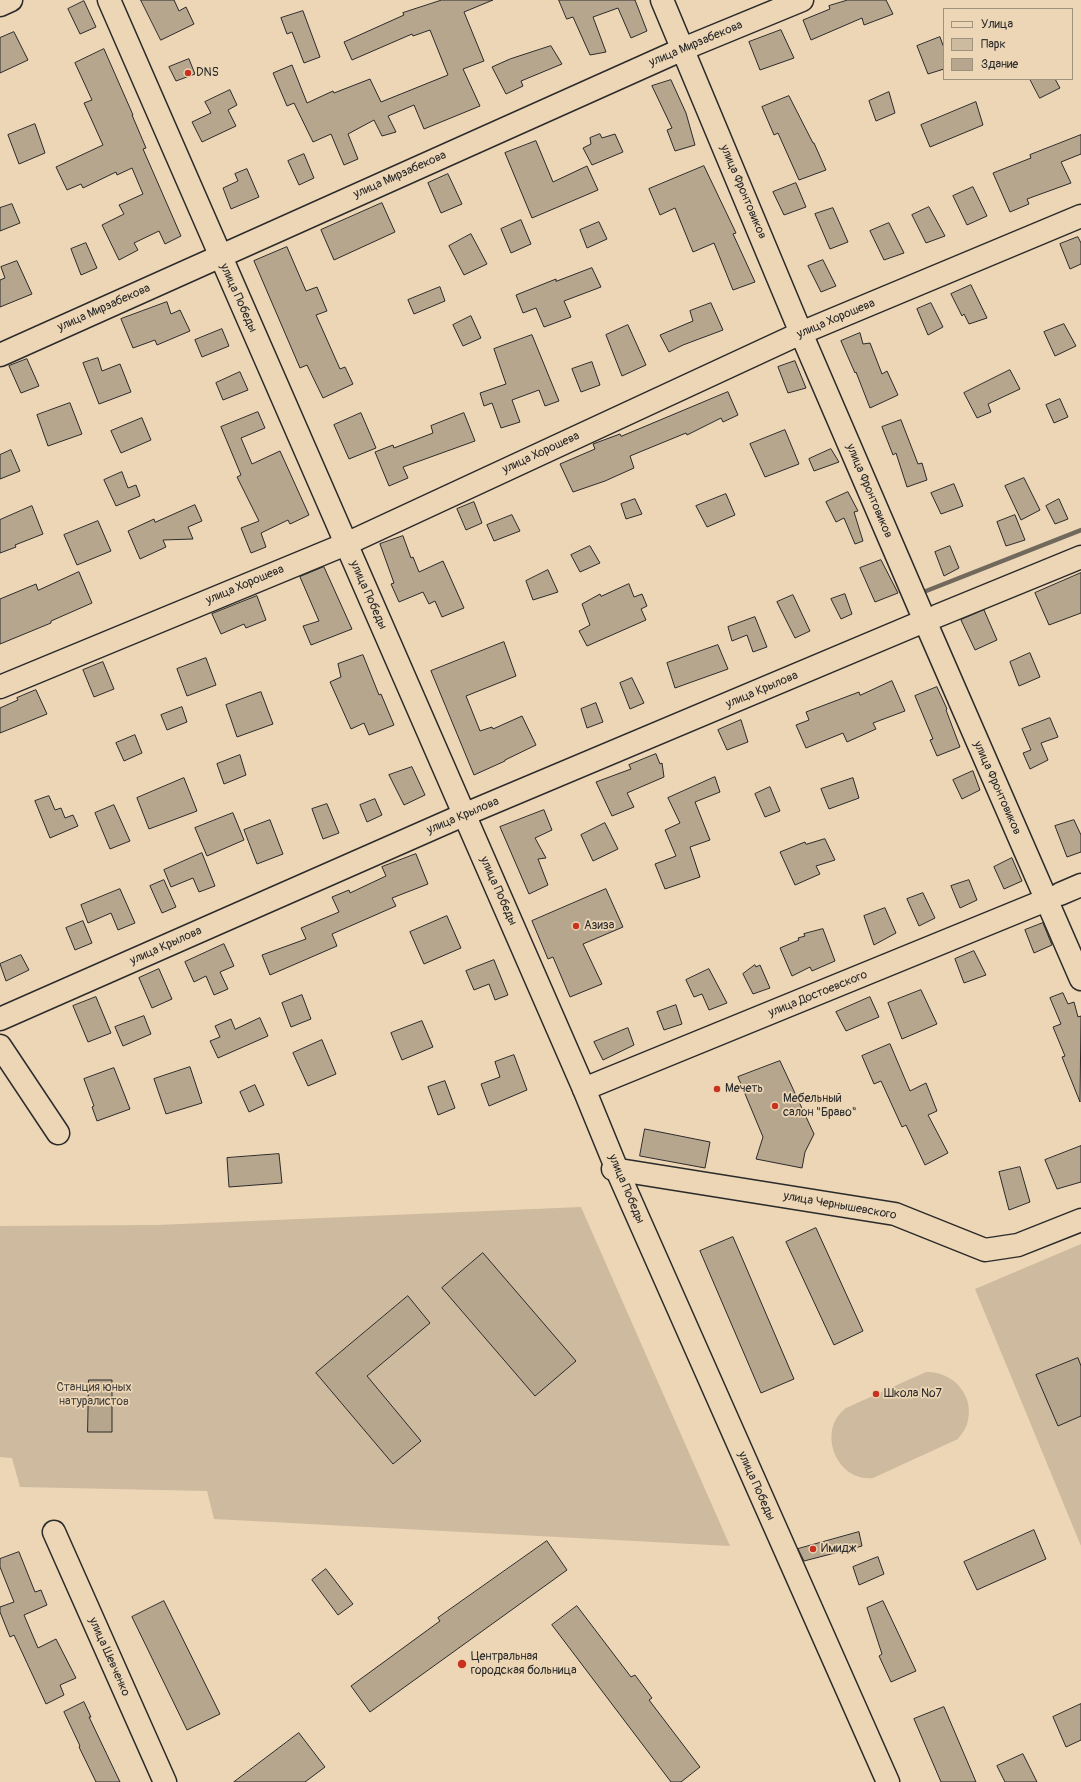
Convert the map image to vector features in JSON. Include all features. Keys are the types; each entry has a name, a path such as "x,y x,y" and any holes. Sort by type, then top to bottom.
{"street":[{"path":"0,5 11,0"},
{"name":"улица Победы","path":"106,0 584,1089 615,1170 888,1782"},
{"name":"улица Победы","path":"109,0 218,256"},
{"name":"улица Фронтовиков","path":"662,0 801,333 930,619 1052,898 1081,979"},
{"name":"улица Мирзабекова","path":"0,355 218,256 683,49 802,0"},
{"name":"улица Хорошева","path":"0,687 344,544 801,333 1081,216"},
{"name":"улица Крылова","path":"0,1019 463,816 1081,557"},
{"name":"улица Победы","path":"463,816 615,1170 884,1782"},
{"name":"улица Достоевского","path":"584,1089 1081,885"},
{"path":"0,1046 58,1133"},
{"name":"улица Чернышевского","path":"615,1170 895,1214 985,1250 1018,1245 1081,1220"},
{"name":"улица Шевченко","path":"54,1532 165,1782"}],"green space":[{"name":"Станция юных натуралистов","path":"581,1207 730,1546 214,1519 207,1491 20,1487 12,1458 0,1457 0,1226 157,1225"},
{"path":"1081,1244 1081,1546 975,1289"},
{"path":"926,1372 944,1375 952,1380 959,1386 968,1401 968,1420 958,1439 873,1478 860,1477 849,1472 840,1463 834,1453 832,1429 837,1417 846,1408"}],"building":[{"path":"141,0 174,0 179,11 186,7 194,24 161,40"},
{"path":"442,0 493,0 464,12 484,61 463,69 480,106 424,129 414,105 388,116 396,132 382,136 374,120 348,134 358,159 344,165 331,134 313,142 294,103 287,106 273,73 292,65 307,103 333,91 334,93 370,79 381,102 448,75 430,30 413,36 412,34 352,60 344,42 404,15 403,13"},
{"path":"559,0 635,0 647,31 631,38 618,8 593,17 606,52 590,55 573,17 567,19"},
{"path":"848,0 886,0 893,14 864,25 862,18 811,40 803,20 830,9 829,6"},
{"path":"84,1 96,27 80,34 68,9"},
{"path":"303,11 320,57 304,63 292,32 287,34 281,18"},
{"path":"781,30 794,58 760,70 749,42"},
{"path":"14,32 28,60 0,73 0,38"},
{"path":"940,37 943,45 943,69 928,74 917,46"},
{"path":"551,46 562,64 521,81 523,86 506,94 492,67 510,59"},
{"path":"104,49 146,148 143,149 181,236 165,244 159,231 134,243 138,250 119,260 102,225 124,214 119,205 143,194 132,168 117,175 116,172 83,188 81,184 67,190 56,167 103,145 84,103 92,100 75,63"},
{"path":"189,59 195,74 176,81 169,67"},
{"path":"671,80 686,113 695,145 675,151 667,130 672,128 652,86"},
{"path":"1031,80 1056,80 1060,88 1040,98"},
{"path":"230,90 237,105 228,110 236,126 202,142 192,122 211,113 205,102"},
{"path":"889,92 895,113 876,121 869,101"},
{"path":"789,96 814,143 826,170 799,180 778,133 774,135 762,107"},
{"path":"976,102 983,125 930,147 921,125"},
{"path":"35,124 45,153 19,164 8,135"},
{"path":"600,134 602,138 615,134 623,152 592,165 583,148 591,144 590,138"},
{"path":"1081,135 1081,154 1061,162 1071,183 1027,199 1029,204 1010,212 993,173 1031,158 1030,155"},
{"path":"536,141 553,182 587,166 598,190 532,218 505,153"},
{"path":"304,154 314,178 299,185 288,161"},
{"path":"704,166 736,233 733,234 755,282 733,290 714,243 693,252 675,208 660,215 649,189"},
{"path":"247,169 259,197 231,209 223,188 238,181 235,174"},
{"path":"448,174 462,204 441,213 428,183"},
{"path":"796,183 806,207 784,215 773,192"},
{"path":"973,187 987,216 967,225 953,196"},
{"path":"382,203 395,232 334,260 321,230"},
{"path":"12,204 20,223 0,231 0,208"},
{"path":"929,207 945,236 926,243 912,215"},
{"path":"833,208 848,242 830,249 815,214"},
{"path":"521,220 531,244 511,253 501,229"},
{"path":"599,222 607,239 587,248 580,230"},
{"path":"889,223 904,253 884,260 870,231"},
{"path":"471,234 487,264 464,275 449,246"},
{"path":"1078,237 1081,243 1081,264 1070,269 1060,244"},
{"path":"86,243 97,268 81,275 71,249"},
{"path":"287,247 306,291 317,287 327,311 316,315 340,369 345,367 353,384 323,398 307,365 300,368 254,261"},
{"path":"823,260 836,286 821,292 808,266"},
{"path":"17,261 32,294 0,307 0,280 5,278 1,267"},
{"path":"592,268 601,287 564,301 571,317 544,327 536,308 523,313 516,295 556,279 556,281"},
{"path":"971,285 987,318 969,324 964,314 962,316 951,294"},
{"path":"440,287 445,301 414,314 408,300"},
{"path":"167,302 171,314 180,310 190,331 157,345 155,340 133,348 121,319"},
{"path":"711,303 723,330 683,345 669,352 660,335 693,321 690,311"},
{"path":"931,303 943,327 928,335 917,309"},
{"path":"471,316 481,338 463,346 453,325"},
{"path":"1064,324 1076,346 1055,356 1044,332"},
{"path":"628,325 646,365 622,376 606,335"},
{"path":"222,329 229,346 202,357 195,340"},
{"path":"860,333 863,344 870,343 882,374 887,371 898,395 870,408 856,372 855,373 841,341"},
{"path":"532,335 559,401 545,406 539,390 512,400 520,422 501,428 492,403 484,406 480,393 506,384 494,349"},
{"path":"98,358 102,371 120,364 131,392 99,404 83,363"},
{"path":"27,359 39,386 21,393 9,366"},
{"path":"795,361 806,388 788,393 778,367"},
{"path":"592,362 600,385 581,392 572,369"},
{"path":"1010,370 1020,389 988,404 991,412 977,418 964,393"},
{"path":"240,372 248,390 223,400 216,383"},
{"path":"728,392 738,415 723,422 721,418 687,435 686,433 630,456 634,468 605,481 573,492 560,464 595,449 593,444 620,434 621,436"},
{"path":"1060,399 1068,417 1054,423 1046,405"},
{"path":"70,403 82,434 48,446 37,415"},
{"path":"258,412 265,428 241,438 252,464 280,451 309,515 290,524 288,520 261,533 266,547 251,553 241,528 259,521 237,477 241,475 221,427"},
{"path":"361,413 376,448 349,459 334,425"},
{"path":"464,413 475,441 403,467 408,478 389,486 375,452 393,445 394,448 433,433 431,426"},
{"path":"142,418 151,440 121,453 111,431"},
{"path":"901,420 918,464 922,463 927,480 907,487 896,453 893,455 882,427"},
{"path":"785,430 799,464 765,477 750,444"},
{"path":"831,449 839,462 814,471 809,459"},
{"path":"11,450 20,471 0,479 0,455"},
{"path":"122,472 128,488 136,485 140,496 116,506 104,480"},
{"path":"1024,478 1040,510 1021,520 1005,486"},
{"path":"954,484 963,506 941,514 931,493"},
{"path":"848,492 858,511 854,512 863,541 855,544 844,518 836,522 826,502"},
{"path":"726,494 735,515 707,527 696,506"},
{"path":"635,499 642,514 626,519 621,504"},
{"path":"1059,499 1068,519 1055,524 1046,506"},
{"path":"474,502 482,523 466,530 457,509"},
{"path":"195,505 202,521 188,527 193,539 163,540 166,547 140,559 128,531 154,519 155,522"},
{"path":"32,506 43,534 15,545 16,547 0,553 0,520"},
{"path":"512,515 520,531 494,541 487,525"},
{"path":"1015,515 1025,540 1006,546 997,522"},
{"path":"98,521 111,551 77,565 64,535"},
{"path":"403,536 411,558 413,557 419,572 443,561 464,608 442,617 435,601 429,604 423,592 399,602 391,584 394,583 380,544"},
{"path":"590,546 600,563 580,572 571,555"},
{"path":"950,546 959,568 944,576 935,552"},
{"path":"881,560 898,593 875,602 860,568"},
{"path":"324,567 352,629 311,645 303,626 319,621 300,577"},
{"path":"548,570 558,592 533,600 526,581"},
{"path":"79,572 92,603 51,621 51,623 0,644 0,599 36,584 38,590"},
{"path":"1081,573 1081,613 1049,625 1035,593"},
{"path":"629,584 634,597 642,594 647,606 641,609 646,620 587,646 579,631 590,625 582,604 600,594 601,596"},
{"path":"845,594 852,614 841,619 831,599"},
{"path":"793,595 810,631 795,638 777,602"},
{"path":"257,596 266,620 246,628 244,624 221,634 212,614"},
{"path":"984,610 997,640 975,650 961,620"},
{"path":"755,617 767,647 753,652 747,635 732,641 728,627"},
{"path":"504,642 516,676 466,696 480,731 492,727 493,729 522,716 536,745 474,775 431,671"},
{"path":"718,645 728,669 675,688 667,663"},
{"path":"1030,653 1040,677 1019,686 1010,662"},
{"path":"363,655 379,695 381,694 394,725 369,735 364,723 351,729 330,682 341,677 338,664"},
{"path":"206,658 216,685 187,696 177,669"},
{"path":"103,662 114,689 94,697 83,670"},
{"path":"632,678 644,703 630,709 620,683"},
{"path":"892,681 905,711 873,723 876,729 847,742 843,733 806,748 796,725 809,720 806,712 859,692 860,695"},
{"path":"937,687 947,709 946,710 960,747 937,756 930,740 933,739 915,696"},
{"path":"36,690 47,714 0,733 0,708 18,700 17,698"},
{"path":"261,692 273,724 237,737 226,705"},
{"path":"596,703 603,722 587,728 581,709"},
{"path":"182,707 187,722 167,730 161,715"},
{"path":"1050,718 1058,737 1041,743 1048,760 1030,769 1023,753 1031,750 1022,729"},
{"path":"741,720 748,742 727,750 718,730"},
{"path":"135,735 142,753 124,761 116,743"},
{"path":"656,754 660,764 662,763 664,777 627,793 634,807 612,816 596,782 631,769 629,765"},
{"path":"240,755 246,775 224,784 217,764"},
{"path":"412,767 425,795 404,805 389,775"},
{"path":"973,771 980,790 962,799 953,780"},
{"path":"715,777 720,792 695,802 710,840 690,847 700,877 665,889 655,864 676,856 665,830 680,823 668,798"},
{"path":"184,778 197,811 149,829 137,798"},
{"path":"853,778 859,798 829,809 821,789"},
{"path":"770,787 780,811 765,817 755,794"},
{"path":"49,796 55,810 61,808 65,818 73,815 78,826 50,838 35,801"},
{"path":"375,799 382,815 367,822 360,805"},
{"path":"327,804 339,833 323,839 312,809"},
{"path":"114,805 130,841 110,849 95,813"},
{"path":"544,810 552,830 535,838 546,858 538,859 548,885 529,894 500,827"},
{"path":"233,813 244,840 207,856 195,828"},
{"path":"270,820 283,854 257,864 244,830"},
{"path":"1074,820 1081,835 1081,852 1067,857 1055,826"},
{"path":"605,823 618,849 593,861 581,835"},
{"path":"825,839 835,860 816,866 820,874 795,885 780,852 805,842 806,844"},
{"path":"202,853 215,886 199,892 193,878 171,887 164,870"},
{"path":"416,854 428,884 392,898 396,906 332,934 337,946 270,975 262,955 306,939 301,928 339,912 332,897 349,890 350,893 386,876 382,867"},
{"path":"1012,858 1022,881 1004,889 994,867"},
{"path":"164,880 176,907 162,913 150,886"},
{"path":"969,880 977,900 960,908 951,886"},
{"path":"120,889 135,923 118,930 111,913 88,923 81,905"},
{"path":"606,889 623,927 583,944 602,984 570,997 553,957 548,959 532,921"},
{"path":"923,893 935,918 919,926 907,899"},
{"path":"885,908 896,933 874,945 864,916"},
{"path":"447,916 461,948 424,964 410,932"},
{"path":"83,921 92,943 75,950 66,928"},
{"path":"1043,923 1052,945 1034,953 1025,930"},
{"path":"823,929 835,961 812,971 810,967 792,976 780,948 799,940 798,938 805,936 804,934"},
{"path":"224,944 234,966 220,972 228,989 214,995 206,976 194,982 185,962"},
{"path":"974,951 986,975 964,983 955,959"},
{"path":"21,955 29,970 6,981 0,964"},
{"path":"494,960 508,995 495,1000 489,984 474,990 466,971"},
{"path":"755,965 756,967 760,965 770,988 753,994 743,974"},
{"path":"159,969 172,999 152,1008 139,978"},
{"path":"709,969 727,1003 709,1010 702,994 694,997 686,980"},
{"path":"921,990 937,1024 902,1039 888,1003"},
{"path":"1063,993 1068,1004 1074,1002 1078,1017 1081,1016 1080,1102 1062,1057 1065,1056 1053,1027 1061,1024 1050,998"},
{"path":"302,995 311,1019 291,1027 282,1003"},
{"path":"96,997 111,1033 88,1042 73,1006"},
{"path":"870,997 879,1017 846,1031 836,1012"},
{"path":"676,1005 682,1024 664,1030 657,1012"},
{"path":"144,1016 151,1034 123,1046 115,1027"},
{"path":"260,1018 268,1036 218,1058 210,1041 220,1037 215,1026 231,1019 235,1029"},
{"path":"422,1021 433,1047 402,1060 391,1033"},
{"path":"628,1028 634,1045 603,1060 594,1042"},
{"path":"322,1040 336,1074 308,1086 293,1053"},
{"path":"890,1044 910,1091 926,1083 937,1111 928,1115 948,1153 925,1165 906,1125 902,1127 881,1081 874,1084 862,1056"},
{"path":"514,1055 527,1090 489,1106 481,1084 500,1077 495,1062"},
{"name":"Мебельный салон \"Браво\"","path":"780,1061 814,1134 805,1152 802,1168 756,1159 763,1137 738,1077"},
{"path":"190,1067 202,1103 166,1114 154,1079"},
{"path":"114,1068 130,1109 97,1121 92,1107 94,1106 84,1079"},
{"path":"445,1081 455,1108 438,1115 428,1087"},
{"path":"255,1085 264,1105 249,1112 240,1092"},
{"path":"645,1129 710,1142 705,1168 640,1156"},
{"path":"1081,1146 1081,1182 1057,1189 1045,1160"},
{"path":"279,1154 282,1183 229,1187 227,1158"},
{"path":"1020,1167 1030,1202 1009,1210 999,1172"},
{"path":"816,1228 863,1331 834,1345 786,1242"},
{"path":"733,1237 794,1379 761,1393 700,1251"},
{"path":"483,1253 576,1361 535,1396 442,1288"},
{"path":"408,1296 430,1323 367,1376 421,1441 393,1464 316,1373"},
{"path":"1078,1358 1081,1366 1081,1416 1058,1426 1036,1375"},
{"path":"89,1380 112,1380 112,1432 88,1432"},
{"path":"1034,1530 1046,1559 977,1590 964,1562"},
{"path":"859,1532 862,1546 804,1561 798,1549"},
{"path":"547,1541 567,1570 370,1712 351,1686 440,1621 438,1618"},
{"path":"19,1552 35,1592 41,1590 47,1605 24,1615 38,1648 56,1639 76,1678 60,1685 64,1695 46,1704 14,1635 10,1637 0,1612 0,1607 14,1602 0,1567 0,1559"},
{"path":"878,1557 884,1574 859,1585 853,1567"},
{"path":"326,1569 353,1604 338,1615 312,1580"},
{"path":"164,1601 220,1714 187,1730 132,1617"},
{"path":"883,1601 916,1671 891,1682 879,1656 882,1654 867,1608"},
{"path":"577,1606 631,1677 635,1675 652,1698 649,1700 700,1767 681,1782 671,1782 552,1625"},
{"path":"84,1702 91,1717 89,1717 120,1782 96,1782 79,1747 80,1746 64,1712"},
{"path":"1081,1704 1081,1740 1066,1747 1053,1717"},
{"path":"944,1707 976,1782 941,1782 914,1719"},
{"path":"299,1733 325,1767 305,1782 234,1782"},
{"path":"1023,1754 1037,1782 1005,1782 997,1766"}],"waterway":[{"path":"922,595 921,593 1081,530"}],"place":[{"name":"DNS","path":"188,73"},
{"name":"Азиза","path":"576,926"},
{"name":"Мечеть","path":"717,1089"},
{"name":"Мебельный салон \"Браво\"","path":"775,1106"},
{"name":"Школа №7","path":"876,1394"},
{"name":"Имидж","path":"813,1549"},
{"name":"Центральная городская больница","path":"462,1664"}]}
